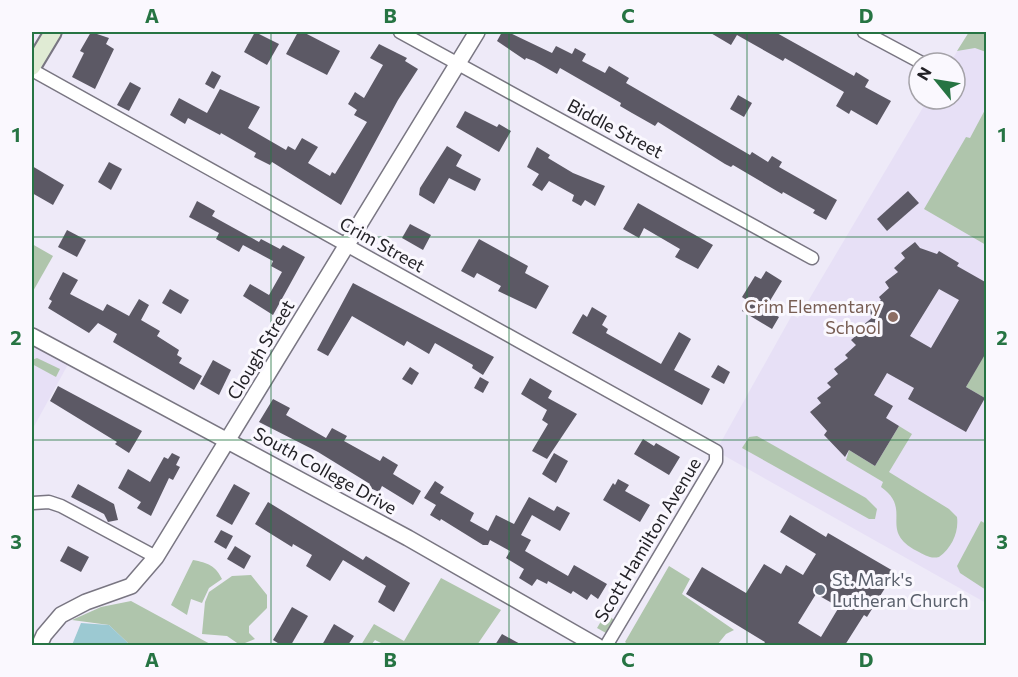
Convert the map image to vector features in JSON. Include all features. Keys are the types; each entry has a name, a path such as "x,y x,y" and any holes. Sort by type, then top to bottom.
{"main road":[{"path":"32,69 53,32"}],"street":[{"name":"Biddle Street","path":"400,32 812,258"},
{"name":"Clough Street","path":"39,645 44,635 61,615 86,602 123,590 140,577 156,557 477,32"},
{"path":"864,32 907,55"},
{"name":"Crim Street","path":"32,69 716,451"},
{"name":"South College Drive","path":"32,336 229,441 597,645"},
{"name":"Scott Hamilton Avenue","path":"606,645 716,461 716,451"},
{"path":"32,506 49,502 61,506 156,557"}],"shaded area":[{"name":"Crim Elementary School","path":"969,32 986,32 986,603 716,451 792,315 798,318 921,111 967,111 967,51 957,51"},
{"path":"32,336 72,357 32,430"}],"green space":[{"path":"969,32 986,32 986,52 975,48 957,51"},
{"path":"986,108 986,245 924,209 966,137 970,138"},
{"path":"32,244 53,256 32,293"},
{"path":"986,351 986,398 985,398 966,387"},
{"path":"37,358 60,369 56,377 32,364 32,360"},
{"path":"899,426 912,434 889,472 949,509 957,517 954,539 939,557 928,556 905,543 897,528 895,504 890,495 881,487 883,482 846,460 849,450 875,466"},
{"path":"757,436 866,498 877,509 875,519 869,519 742,448 749,437"},
{"path":"981,521 986,524 986,590 960,573 957,566"},
{"path":"193,560 210,565 222,579 209,588 202,603 191,599 187,615 171,605"},
{"path":"669,566 690,579 682,594 734,630 726,634 717,645 630,646 625,642"},
{"path":"251,575 267,595 267,608 249,626 249,633 255,639 240,645 227,636 202,634 205,602 209,592 232,576"},
{"path":"441,578 501,610 477,645 385,645 375,640 371,645 361,645 374,624 404,641"},
{"path":"131,601 212,645 130,645 109,625 72,620 101,607"},
{"path":"606,613 615,621 611,632 606,633 597,628"}],"water":[{"path":"81,623 109,625 130,645 72,645"}],"building":[{"path":"91,32 109,38 106,44 114,49 95,89 72,77 84,53 80,51"},
{"path":"255,32 279,44 267,65 244,52"},
{"path":"298,32 303,32 340,51 327,75 286,54"},
{"path":"502,32 508,32 552,53 556,46 572,54 575,48 586,54 582,61 605,73 609,66 629,78 626,83 750,155 752,152 768,162 772,156 782,162 779,167 837,200 826,220 813,213 815,210 783,192 782,194 733,165 731,167 725,164 658,122 655,126 632,113 620,106 621,103 560,68 557,74 534,61 526,58 525,60 497,41"},
{"path":"709,32 775,32 854,76 856,72 869,80 865,87 891,101 877,125 851,110 849,114 836,106 844,92 785,58 783,61 737,35 731,45"},
{"path":"379,44 407,58 405,61 418,69 398,100 341,205 272,162 270,165 254,157 256,153 221,133 220,135 188,118 185,124 170,115 179,98 207,113 220,89 260,107 248,128 286,150 288,146 295,150 302,138 318,147 308,163 330,176 332,172 335,174 367,122 354,115 357,110 348,104 355,92 364,98 383,65 370,58"},
{"path":"212,71 221,76 214,89 205,84"},
{"path":"130,82 141,88 129,111 117,105"},
{"path":"738,95 752,103 744,117 730,109"},
{"path":"465,111 497,127 499,124 511,131 499,152 456,127"},
{"path":"447,146 462,155 456,166 481,179 475,191 449,178 434,204 419,195 420,188"},
{"path":"537,147 550,155 548,158 573,173 605,186 595,206 585,200 581,206 572,201 574,195 549,181 542,191 532,185 539,174 527,167"},
{"path":"109,162 122,169 111,190 98,182"},
{"path":"32,166 64,185 53,205 32,193"},
{"path":"908,191 919,203 887,231 877,219"},
{"path":"197,201 215,211 212,216 259,242 261,239 280,249 283,245 305,257 273,315 243,296 250,284 269,295 282,272 271,266 273,261 243,245 239,252 216,239 219,233 189,217"},
{"path":"638,203 713,245 698,269 675,257 680,249 644,228 639,238 623,229"},
{"path":"410,224 431,235 423,250 402,238"},
{"path":"67,230 86,240 77,257 58,247"},
{"path":"479,239 528,266 525,273 549,286 536,309 498,291 501,286 477,273 474,278 461,271"},
{"path":"915,242 920,248 937,254 939,251 959,263 957,266 987,283 987,351 966,387 985,398 966,432 908,399 914,388 887,373 874,395 893,406 886,418 899,426 875,466 849,450 845,457 824,435 827,431 810,412 821,403 817,398 831,387 827,383 838,374 834,369 848,358 845,355 856,345 851,340 873,317 868,311 881,300 879,297 889,288 885,282 898,272 894,268 905,258 901,253","holes":["939,289 959,300 931,348 910,336"]},
{"path":"766,271 782,281 765,309 779,317 772,329 742,311 748,301 742,297 755,276 761,279"},
{"path":"63,272 78,280 70,294 103,311 107,304 129,316 139,299 149,305 141,320 160,331 157,336 179,350 177,355 182,358 179,363 202,376 194,390 113,342 117,334 98,323 89,333 48,308 52,301 49,299"},
{"path":"353,283 494,357 483,375 472,368 473,365 435,343 429,354 407,341 404,346 352,316 328,356 317,350"},
{"path":"170,289 189,300 181,314 162,303"},
{"path":"592,307 607,316 602,325 608,329 606,333 661,364 679,332 691,339 674,370 710,389 702,405 572,333 583,314 587,317"},
{"path":"213,360 231,370 219,395 200,384"},
{"path":"718,365 730,372 724,384 711,377"},
{"path":"410,367 419,373 412,385 402,379"},
{"path":"480,377 489,382 483,393 474,388"},
{"path":"530,378 552,391 548,398 577,414 547,459 532,451 548,424 542,420 547,410 521,394"},
{"path":"58,386 142,431 129,453 115,444 117,442 50,401"},
{"path":"273,399 290,408 286,415 326,438 332,428 347,436 344,441 380,461 383,456 398,465 393,474 421,491 413,505 382,486 379,492 368,487 370,484 318,452 259,422"},
{"path":"643,439 654,446 656,443 680,457 669,475 634,454"},
{"path":"172,453 180,457 176,465 180,467 173,480 169,478 151,516 137,508 141,502 118,488 128,469 150,482 164,457 168,459"},
{"path":"554,453 568,461 556,483 542,474"},
{"path":"618,479 629,485 625,491 650,505 640,522 603,500"},
{"path":"435,481 444,487 440,493 474,513 470,521 488,531 496,515 514,524 529,497 554,511 557,506 570,513 560,531 532,515 521,535 531,540 525,551 568,576 574,565 607,584 598,599 591,594 587,600 573,591 571,594 548,581 547,584 537,579 532,586 519,578 524,569 506,558 510,551 490,540 488,545 483,545 441,519 440,521 430,515 436,505 424,498"},
{"path":"78,484 114,504 118,520 108,522 104,514 71,497"},
{"path":"234,484 250,493 232,525 216,516"},
{"path":"268,502 363,560 366,556 410,583 394,612 378,602 386,586 343,560 330,581 306,566 312,555 293,544 292,547 255,524"},
{"name":"St. Mark's Lutheran Church","path":"790,515 826,537 828,533 895,572 867,617 864,615 845,645 763,645 765,642 686,594 702,567 746,593 764,564 781,574 786,565 803,575 816,554 780,532","holes":["816,594 839,607 821,637 798,623"]},
{"path":"221,530 233,536 226,549 214,542"},
{"path":"68,546 89,557 81,572 60,561"},
{"path":"235,546 251,556 244,569 227,559"},
{"path":"292,607 308,616 291,645 281,645 273,640"},
{"path":"334,624 354,636 348,645 322,645"},
{"path":"502,634 522,645 495,645"}],"place":[{"name":"Crim Elementary School","path":"893,317"},
{"name":"St. Mark's Lutheran Church","path":"820,590"}]}
